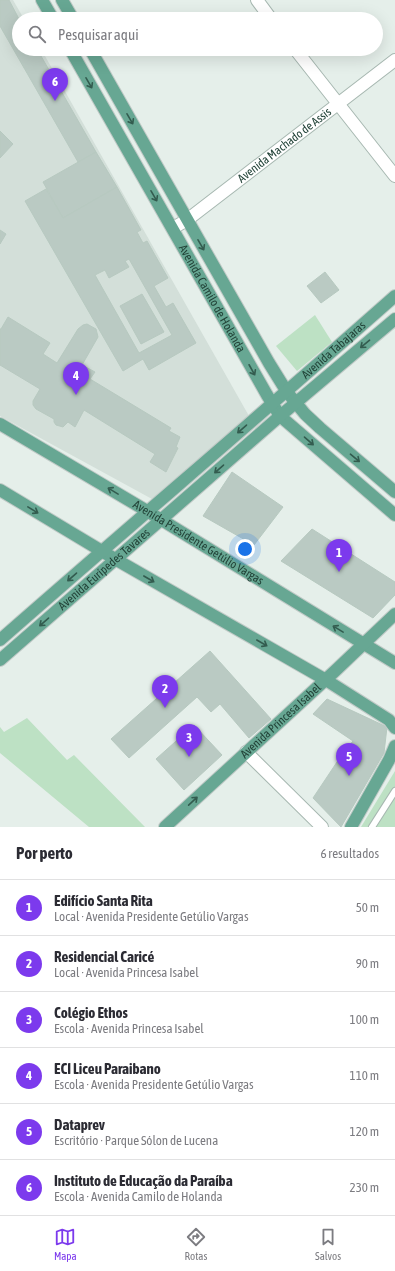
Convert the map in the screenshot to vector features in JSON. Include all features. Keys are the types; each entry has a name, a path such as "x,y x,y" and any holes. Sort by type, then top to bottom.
{"main road":[{"path":"42,0 49,12"},
{"path":"62,0 69,12"},
{"name":"Avenida Camilo de Holanda","path":"74,56 280,416 395,515"},
{"name":"Avenida Camilo de Holanda","path":"94,56 287,392 320,428 395,492"},
{"name":"Avenida Tabajaras","path":"272,404 395,296"},
{"name":"Avenida Tabajaras","path":"280,416 395,319"},
{"name":"Avenida Eurípedes Tavares","path":"0,640 272,404"},
{"name":"Avenida Eurípedes Tavares","path":"0,660 280,416"},
{"name":"Avenida Presidente Getúlio Vargas","path":"0,424 147,511 161,521 395,663"},
{"path":"0,490 101,551 326,680 389,720 395,728"},
{"name":"Avenida Princesa Isabel","path":"165,827 326,680 395,614"},
{"path":"351,827 389,760 395,746"}],"street":[{"path":"256,0 265,12"},
{"path":"300,56 395,176"},
{"name":"Avenida Machado de Assis","path":"173,228 187,220 395,60"},
{"path":"246,752 322,827"}],"lane":[{"path":"370,708 395,717"},
{"path":"372,827 395,791"}],"shaded area":[{"path":"0,0 13,0 20,12 12,12 12,56 45,56 249,416 152,499 0,416"}],"green space":[{"path":"315,315 332,342 297,371 276,346"},
{"path":"27,718 67,760 74,755 145,827 89,827 0,753 0,727 4,732"},
{"path":"395,771 395,827 361,827"}],"building":[{"path":"0,0 9,0 15,12 12,12 12,47 0,26"},
{"path":"17,56 41,56 96,152 78,162"},
{"path":"0,131 13,144 0,158"},
{"path":"96,152 117,187 63,218 43,182"},
{"path":"117,187 141,230 137,232 143,243 147,241 168,278 154,286 166,307 173,303 196,343 149,370 143,359 123,371 25,201 46,189 63,218","holes":["129,259 172,335 139,353 95,275 105,270 109,278 129,267 125,261"]},
{"path":"0,230 6,234 0,244"},
{"path":"325,272 339,290 321,303 307,286"},
{"path":"142,294 164,332 141,344 120,306"},
{"path":"8,317 50,343 43,354 57,363 78,329 87,324 96,329 98,337 82,365 95,372 90,379 171,428 169,431 180,437 176,447 178,448 166,472 150,462 155,454 84,410 75,427 68,422 63,427 56,425 54,419 36,409 33,405 33,401 40,389 0,365 0,329"},
{"path":"232,472 283,507 254,545 203,516"},
{"path":"312,529 395,582 395,595 373,618 281,561"},
{"path":"210,651 271,719 249,738 220,704 211,712 197,697 129,758 111,739"},
{"path":"327,699 387,727 384,753 341,827 313,798 343,753 353,741 313,714"},
{"path":"194,725 222,755 184,790 156,759"}],"place":[{"name":"Instituto de Educação da Paraíba","path":"55,101"},
{"name":"ECI Liceu Paraibano","path":"76,395"},
{"name":"Edifício Santa Rita","path":"339,572"},
{"name":"Residencial Caricé","path":"165,708"},
{"name":"Colégio Ethos","path":"189,757"},
{"name":"Dataprev","path":"349,776"}]}
